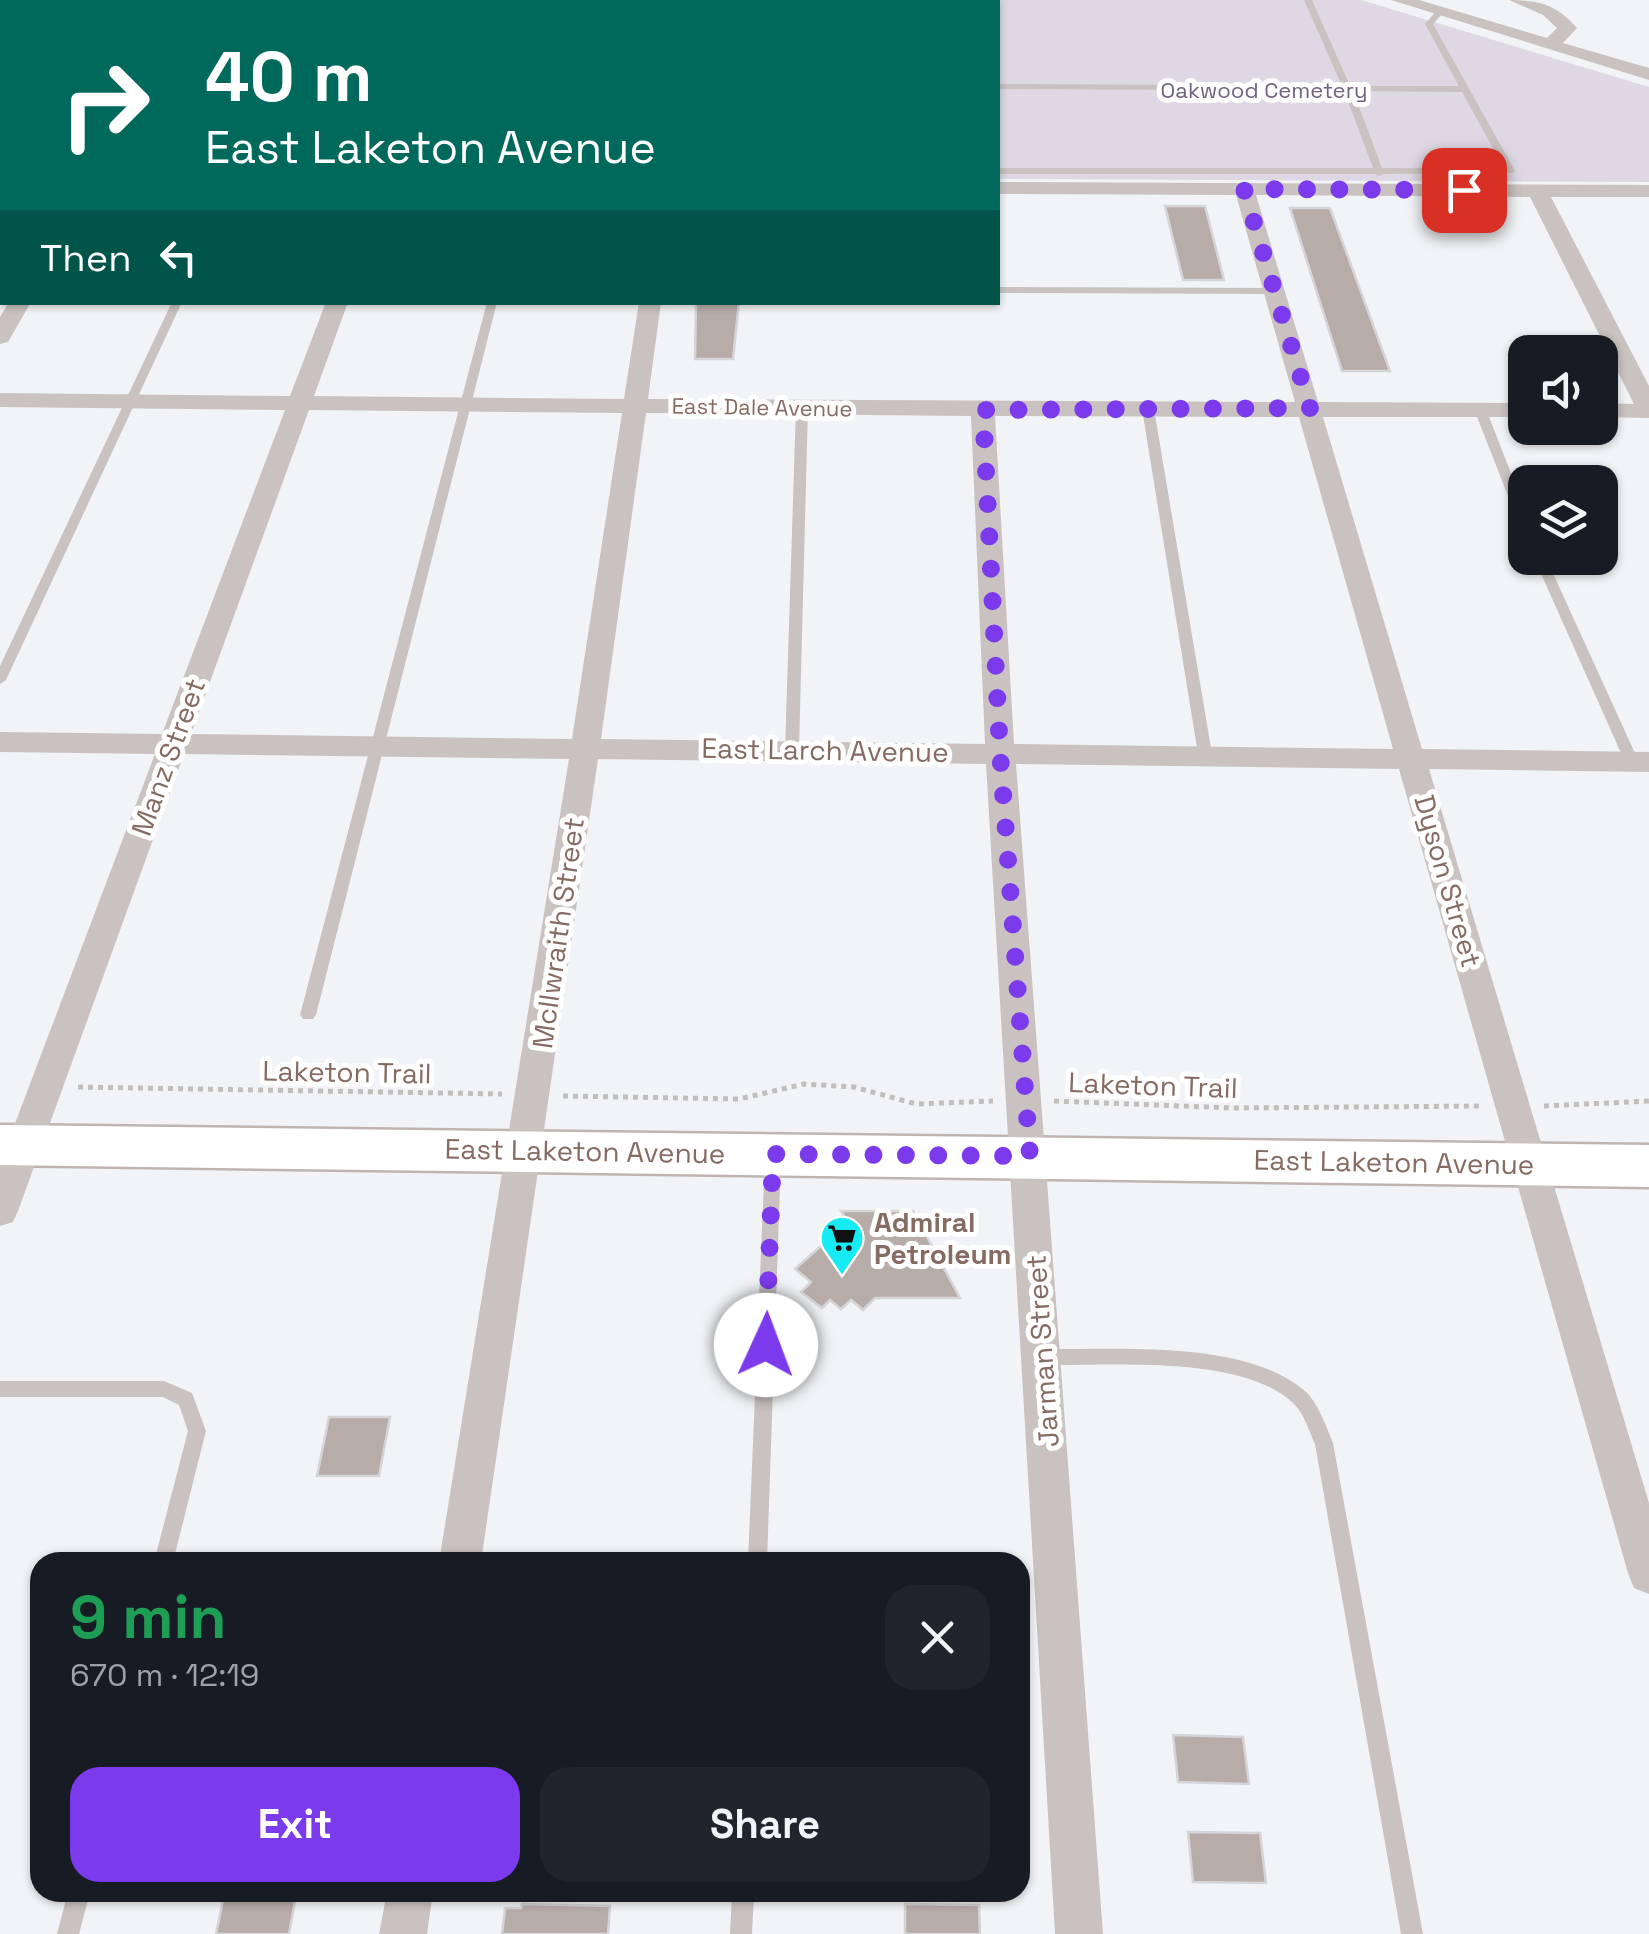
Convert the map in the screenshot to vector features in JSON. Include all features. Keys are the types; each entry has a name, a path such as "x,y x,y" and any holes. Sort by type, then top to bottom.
{"main road":[{"name":"East Laketon Avenue","path":"12,1145 1649,1166"}],"street":[{"path":"1400,0 1649,74"},
{"path":"1518,0 1549,11 1568,28 1550,45"},
{"path":"1000,188 1649,191"},
{"name":"Dyson Street","path":"1244,189 1277,290 1649,1573"},
{"path":"1537,190 1649,410 1618,410"},
{"path":"0,337 18,305"},
{"name":"Manz Street","path":"0,1211 12,1145 46,1086 336,305"},
{"name":"McIlwraith Street","path":"462,1552 534,1095 650,305"},
{"name":"East Dale Avenue","path":"0,400 983,410 1508,410"},
{"name":"Jarman Street","path":"983,410 1000,752 1079,1934"},
{"name":"East Larch Avenue","path":"0,742 1641,762"},
{"path":"404,1934 409,1902"}],"lane":[{"path":"1308,0 1348,89 1379,173"},
{"path":"1000,170 1510,171 1429,24 1440,12"},
{"path":"1000,88 1463,88"},
{"path":"1000,290 1277,290"},
{"path":"0,680 176,305"},
{"path":"308,1015 491,305"},
{"path":"792,750 802,408"},
{"path":"1148,409 1205,754"},
{"path":"1480,410 1508,481"},
{"path":"1548,575 1641,762"},
{"path":"756,1552 773,1154"},
{"path":"1042,1357 1211,1362 1262,1372 1300,1398 1324,1443 1412,1934"},
{"path":"0,1389 164,1389 186,1398 198,1430 167,1552"},
{"path":"68,1934 76,1902"},
{"path":"741,1934 743,1902"}],"path":[{"name":"Laketon Trail","path":"46,1086 739,1099 804,1084 854,1087 916,1104 1023,1101 1233,1108 1597,1107 1649,1101"}],"green space":[{"name":"Oakwood Cemetery","path":"1000,0 1361,0 1649,87 1649,182 1000,179"}],"building":[{"path":"1165,206 1205,206 1224,280 1183,280"},
{"path":"1290,208 1330,208 1390,371 1342,371"},
{"path":"696,305 739,305 733,359 695,359"},
{"path":"841,1211 913,1211 960,1298 875,1298 863,1310 851,1300 841,1309 830,1300 822,1308 801,1292 811,1282 795,1269 848,1222"},
{"path":"329,1417 390,1417 379,1476 317,1476"},
{"path":"1173,1735 1243,1737 1249,1784 1178,1782"},
{"path":"1188,1832 1260,1833 1266,1883 1193,1882"},
{"path":"223,1902 295,1902 289,1934 216,1934"},
{"path":"522,1904 610,1906 608,1934 502,1934 505,1908 521,1908"},
{"path":"905,1904 979,1905 980,1934 905,1934"}],"place":[{"name":"Admiral Petroleum","path":"842,1276"}],"route":[{"path":"766,1345 773,1154 1030,1156 1000,752 983,410 1310,408 1244,189 1464,190"}]}
